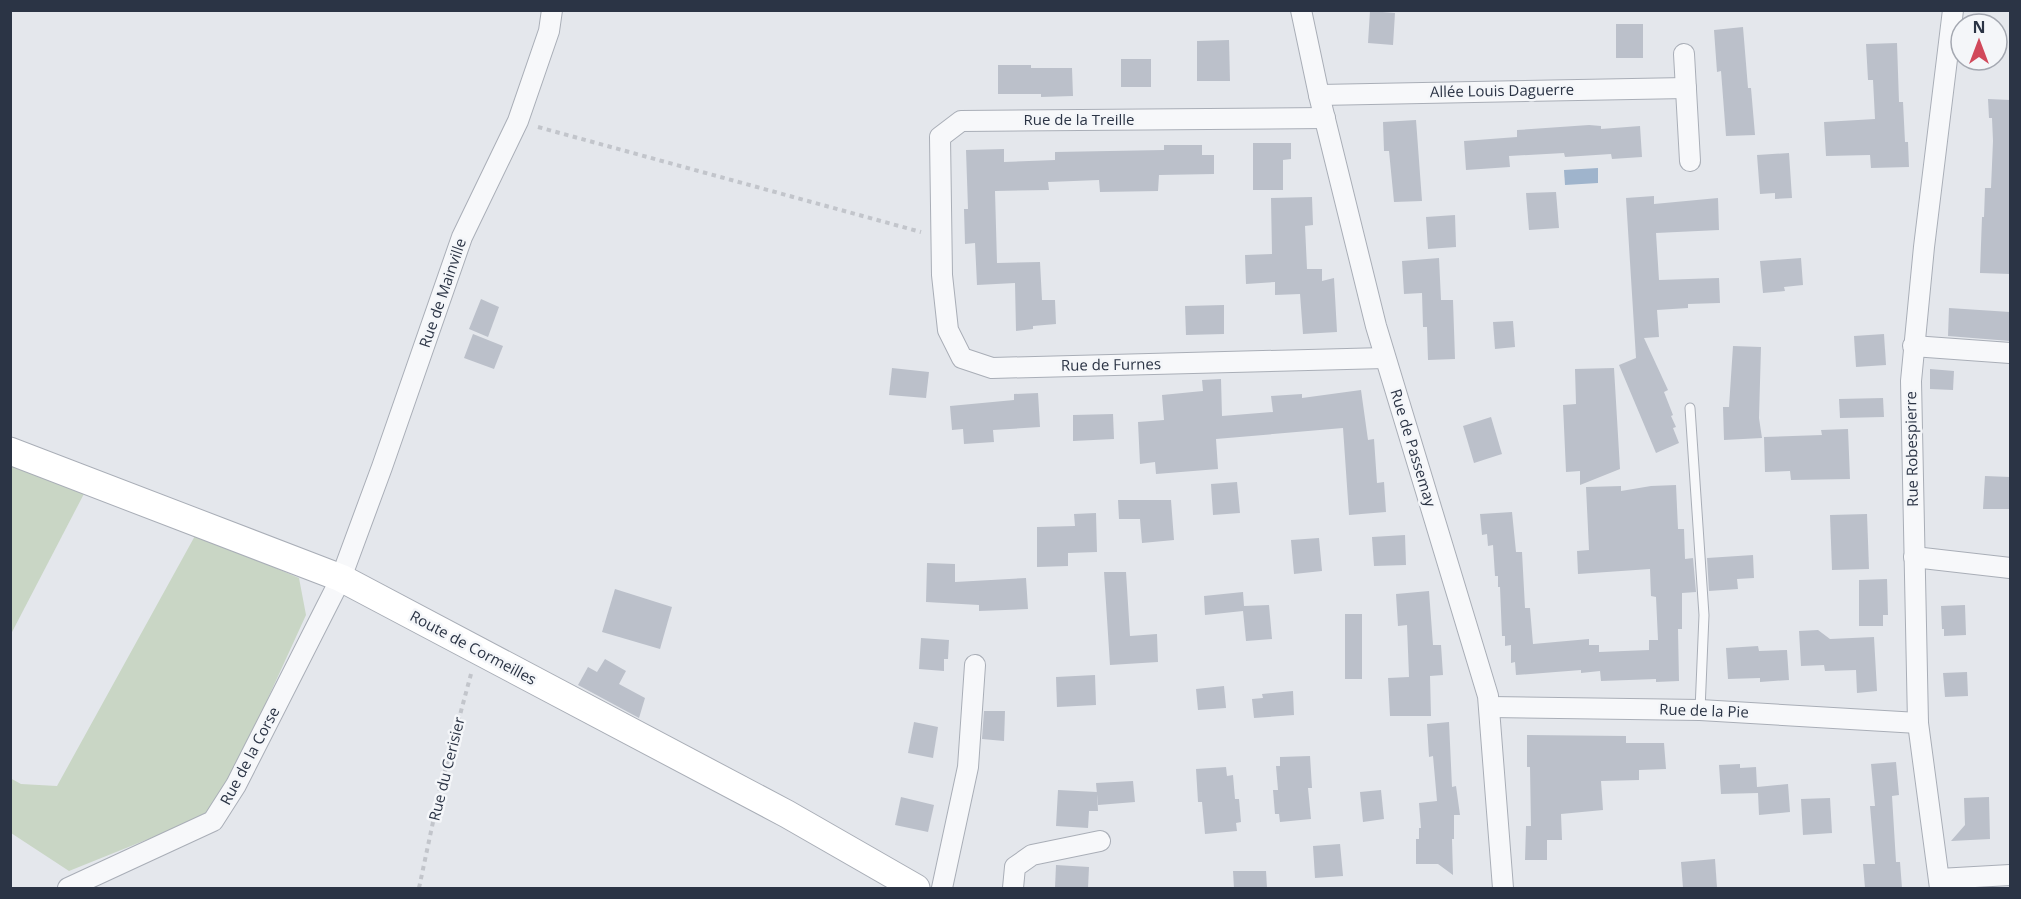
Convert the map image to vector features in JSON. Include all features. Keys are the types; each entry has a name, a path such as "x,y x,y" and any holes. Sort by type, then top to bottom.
{"main road":[{"name":"Route de Cormeilles","path":"10,451 341,578 787,814 915,888"}],"street":[{"name":"Rue de Mainville","path":"341,578 462,237 518,121 549,31 552,10"},
{"name":"Rue de Passemay","path":"1301,10 1324,118 1385,358 1490,707 1503,888"},
{"name":"Rue Robespierre","path":"1939,884 1918,723 1911,381 1912,346 1953,10"},
{"path":"1684,54 1690,161"},
{"name":"Allée Louis Daguerre","path":"1319,95 1686,88"},
{"name":"Rue de la Treille","path":"942,238 940,137 961,121 1324,118"},
{"name":"Rue de Furnes","path":"942,238 942,275 948,330 962,358 992,368 1385,358"},
{"path":"1912,346 2010,353"},
{"path":"1914,558 2010,568"},
{"name":"Rue de la Corse","path":"68,888 213,821 236,786 341,578"},
{"path":"942,888 968,767 975,665"},
{"name":"Rue de la Pie","path":"1490,707 1700,710 1918,723"},
{"path":"1013,888 1015,867 1032,855 1100,841"},
{"path":"1939,884 2010,875"}],"lane":[{"path":"1690,408 1704,615 1700,710"}],"path":[{"path":"518,121 942,238"},
{"name":"Rue du Cerisier","path":"419,888 440,789 478,651"}],"green space":[{"path":"11,461 87,488 11,634"},
{"path":"196,534 299,578 306,615 220,803 208,815 69,871 11,833 10,778 21,784 57,786"}],"water":[{"path":"1598,168 1598,183 1565,185 1564,170"}],"building":[{"path":"1370,11 1395,13 1393,45 1368,43"},
{"path":"1616,24 1643,24 1643,58 1616,58"},
{"path":"1743,27 1755,135 1726,136 1721,71 1717,72 1714,30"},
{"path":"1229,40 1230,81 1197,81 1197,41"},
{"path":"1897,43 1899,102 1903,102 1909,167 1871,168 1870,155 1826,156 1824,122 1875,119 1873,80 1868,80 1866,44"},
{"path":"1121,59 1151,59 1151,87 1121,87"},
{"path":"998,65 1072,68 1073,96 1041,97 1041,94 998,94"},
{"path":"1988,99 2010,100 2010,274 1980,273 1985,188 1991,188 1993,141"},
{"path":"1416,120 1422,201 1394,202 1389,151 1384,151 1383,122"},
{"path":"1601,126 1601,129 1640,126 1642,157 1612,159 1611,154 1565,157 1564,153 1509,156 1510,167 1466,170 1464,141 1517,137 1517,130"},
{"path":"1253,143 1291,143 1291,159 1283,160 1283,190 1253,190"},
{"path":"1164,145 1202,145 1202,155 1214,155 1214,174 1159,175 1158,191 1100,192 1099,180 1048,182 1049,190 995,191 997,263 1040,262 1042,300 1055,300 1056,324 1033,326 1033,329 1016,331 1015,283 977,285 975,243 965,244 964,209 968,209 966,150 1004,149 1004,162 1055,160 1055,152 1164,150"},
{"path":"1789,153 1792,198 1775,199 1775,193 1760,194 1757,155"},
{"path":"1556,192 1559,228 1529,230 1526,193"},
{"path":"1654,196 1654,204 1718,198 1719,230 1656,233 1659,280 1719,278 1720,303 1688,304 1688,308 1657,310 1659,337 1644,338 1668,390 1664,392 1673,415 1671,416 1676,427 1673,428 1679,443 1656,453 1619,365 1636,358 1626,198"},
{"path":"1312,197 1313,225 1305,226 1307,269 1322,269 1322,281 1334,278 1337,332 1303,334 1300,294 1275,295 1275,282 1246,284 1245,255 1272,254 1271,198"},
{"path":"1455,215 1456,247 1428,249 1426,217"},
{"path":"1439,258 1441,300 1453,300 1455,359 1428,360 1427,327 1423,327 1422,293 1404,294 1402,261"},
{"path":"1801,258 1803,285 1784,287 1785,291 1763,293 1760,261"},
{"path":"481,299 499,307 488,337 469,329"},
{"path":"1224,305 1224,334 1186,335 1185,306"},
{"path":"1949,308 2010,312 2010,341 1948,336"},
{"path":"1513,321 1515,347 1495,349 1493,322"},
{"path":"473,334 503,346 494,369 464,358"},
{"path":"1884,334 1886,365 1856,367 1854,336"},
{"path":"1733,346 1761,347 1759,418 1762,438 1724,440 1723,407 1729,407"},
{"path":"892,368 929,372 926,398 889,395"},
{"path":"1614,368 1620,469 1580,485 1580,471 1566,472 1563,405 1576,404 1575,369"},
{"path":"1930,369 1954,371 1953,390 1930,389"},
{"path":"1221,379 1222,416 1273,412 1271,396 1302,394 1302,398 1361,390 1368,440 1374,439 1377,483 1384,482 1386,512 1349,515 1343,428 1216,439 1218,469 1156,474 1155,462 1140,464 1138,422 1164,420 1162,395 1203,391 1202,380"},
{"path":"1038,393 1040,427 993,430 994,442 964,444 963,429 952,430 950,406 1014,400 1014,394"},
{"path":"1883,398 1884,417 1840,418 1839,399"},
{"path":"1113,414 1114,439 1073,441 1073,415"},
{"path":"1491,417 1502,454 1474,463 1463,426"},
{"path":"1848,429 1850,479 1791,480 1790,471 1765,472 1764,437 1822,435 1821,430"},
{"path":"1985,476 2010,477 2010,509 1983,509"},
{"path":"1237,482 1240,513 1213,515 1211,484"},
{"path":"1676,485 1678,529 1684,529 1685,559 1693,558 1696,592 1682,593 1682,629 1678,629 1679,681 1656,682 1656,679 1601,681 1600,671 1581,673 1581,670 1516,675 1515,662 1511,663 1511,645 1505,646 1505,636 1502,636 1500,587 1498,587 1498,576 1495,576 1493,545 1488,546 1487,534 1482,535 1480,514 1512,512 1516,552 1522,552 1525,608 1530,608 1533,644 1589,639 1589,645 1599,645 1599,652 1649,650 1649,640 1658,640 1656,597 1651,596 1650,569 1578,574 1577,551 1589,550 1586,487 1621,486 1621,491"},
{"path":"1118,500 1171,500 1174,540 1142,543 1140,519 1119,519"},
{"path":"1096,513 1097,552 1068,553 1068,566 1037,567 1037,527 1075,526 1074,514"},
{"path":"1867,514 1869,569 1832,570 1830,515"},
{"path":"1405,535 1406,565 1374,566 1372,537"},
{"path":"1319,538 1322,571 1294,574 1291,540"},
{"path":"1753,555 1754,578 1737,579 1738,589 1709,591 1707,558"},
{"path":"927,563 955,564 955,582 1026,578 1028,609 979,611 979,605 926,602"},
{"path":"1104,572 1126,572 1130,636 1157,634 1158,662 1110,665"},
{"path":"1887,579 1888,615 1883,615 1883,626 1859,626 1859,580"},
{"path":"615,589 672,607 660,649 602,632"},
{"path":"1429,591 1433,645 1441,645 1443,675 1430,676 1431,716 1390,716 1388,678 1409,677 1407,625 1398,626 1396,594"},
{"path":"1243,592 1244,606 1269,605 1272,639 1246,641 1243,611 1205,615 1204,596"},
{"path":"1965,605 1966,635 1944,636 1941,606"},
{"path":"1345,614 1362,614 1362,679 1345,679"},
{"path":"1818,630 1830,639 1874,637 1877,691 1857,693 1856,670 1825,671 1824,665 1801,666 1799,631"},
{"path":"921,638 949,640 948,659 944,659 944,671 919,669"},
{"path":"1758,646 1759,651 1787,650 1789,680 1760,682 1760,678 1728,679 1726,648"},
{"path":"605,659 626,671 619,684 645,698 639,718 578,685 588,667 597,672"},
{"path":"1967,672 1968,696 1945,697 1943,673"},
{"path":"1095,675 1096,705 1057,707 1056,677"},
{"path":"1224,686 1226,708 1198,710 1196,689"},
{"path":"1293,691 1294,715 1254,718 1252,699 1263,698 1262,694"},
{"path":"984,711 1005,711 1004,741 982,739"},
{"path":"914,722 938,727 933,758 908,753"},
{"path":"1449,722 1452,787 1456,786 1460,815 1454,815 1453,875 1438,864 1416,864 1416,839 1419,839 1419,828 1421,828 1419,803 1437,801 1433,756 1429,757 1427,724"},
{"path":"1527,735 1626,736 1626,743 1664,743 1666,769 1639,770 1639,780 1601,781 1603,810 1561,814 1562,840 1547,840 1547,860 1525,860 1526,826 1531,826"},
{"path":"1310,756 1312,788 1308,788 1311,819 1280,822 1279,814 1275,814 1273,790 1278,790 1276,766 1280,766 1280,757"},
{"path":"1896,762 1899,795 1892,796 1896,862 1900,862 1902,888 1865,888 1863,864 1875,864 1870,806 1875,806 1871,764"},
{"path":"1740,764 1740,768 1756,767 1757,787 1788,784 1790,812 1759,815 1758,793 1721,794 1719,765"},
{"path":"1226,767 1227,776 1233,775 1235,799 1239,799 1241,822 1236,823 1237,831 1205,834 1202,802 1198,802 1196,769"},
{"path":"1133,781 1135,802 1098,805 1096,783"},
{"path":"1058,790 1097,792 1098,811 1089,811 1088,828 1056,826"},
{"path":"1381,790 1384,819 1363,822 1360,792"},
{"path":"901,797 934,805 928,832 895,825"},
{"path":"1989,797 1990,839 1951,841 1965,825 1964,798"},
{"path":"1830,798 1832,833 1803,835 1801,799"},
{"path":"1340,844 1343,876 1315,878 1313,846"},
{"path":"1715,859 1717,888 1683,888 1681,862"},
{"path":"1056,865 1089,867 1088,888 1055,888"},
{"path":"1233,871 1266,871 1267,888 1234,888"}]}
